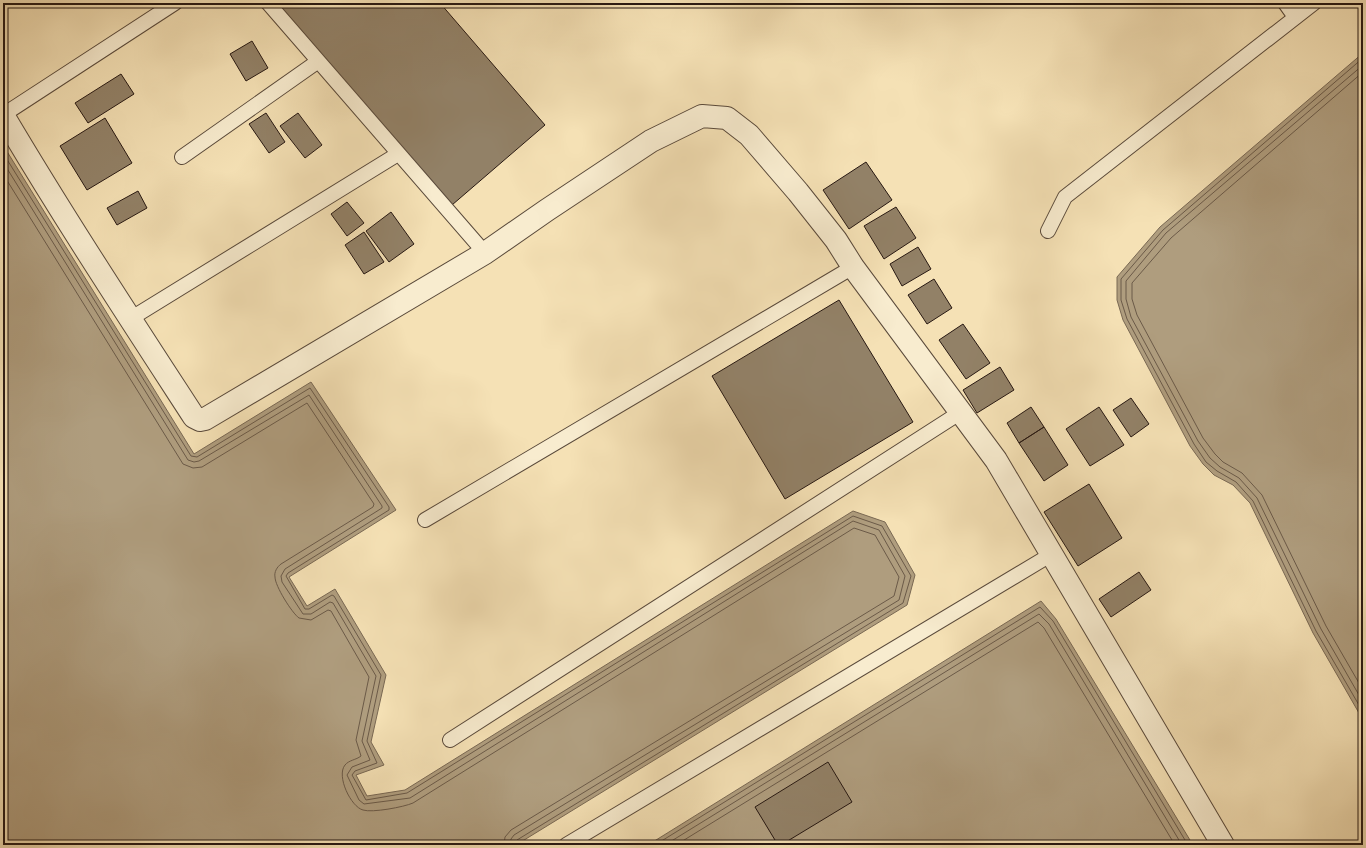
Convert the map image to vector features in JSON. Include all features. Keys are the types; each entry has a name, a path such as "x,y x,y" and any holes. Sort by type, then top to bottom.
{"street":[{"path":"3,115 38,174 194,417 205,419 485,253 651,141 702,116 727,118 749,135 798,192 836,240 852,267 996,460 1223,845"}],"lane":[{"path":"3,115 175,3"},
{"path":"268,3 485,253"},
{"path":"1285,3 1295,17"},
{"path":"1048,231 1065,197 1314,3"},
{"path":"182,157 318,62"},
{"path":"130,319 398,154"},
{"path":"426,520 852,267"},
{"path":"450,740 960,412"},
{"path":"566,845 1052,554"}],"water":[{"path":"1363,53 1363,720 1313,633 1250,503 1233,485 1214,475 1203,464 1190,446 1123,320 1117,300 1117,277 1160,227"},
{"path":"3,145 194,454 311,382 396,510 289,577 307,606 335,589 386,675 371,742 384,765 356,775 367,796 405,790 853,511 885,522 915,575 907,605 516,845 3,845"},
{"path":"1041,601 1056,619 1193,845 648,845"}],"building":[{"path":"277,3 440,3 545,125 452,205"},
{"path":"252,41 268,68 246,81 230,54"},
{"path":"121,74 134,94 88,123 75,103"},
{"path":"266,113 285,142 269,153 249,124"},
{"path":"298,113 322,145 305,158 280,126"},
{"path":"105,118 132,163 87,190 60,146"},
{"path":"866,162 892,200 849,229 823,190"},
{"path":"138,191 147,208 117,225 107,208"},
{"path":"347,202 364,223 347,236 331,214"},
{"path":"896,207 916,238 884,259 864,226"},
{"path":"391,212 414,244 389,262 366,231"},
{"path":"364,232 384,262 364,274 345,245"},
{"path":"918,247 931,269 902,286 890,264"},
{"path":"934,279 952,308 927,324 908,295"},
{"path":"839,300 913,422 785,499 712,376"},
{"path":"963,324 990,363 966,379 939,340"},
{"path":"1000,367 1014,390 977,413 963,390"},
{"path":"1131,398 1149,424 1131,437 1113,410"},
{"path":"1031,407 1044,427 1019,443 1007,423"},
{"path":"1099,407 1124,445 1090,466 1066,429"},
{"path":"1044,427 1068,465 1044,481 1019,443"},
{"path":"1089,484 1122,538 1078,566 1044,512"},
{"path":"1139,572 1151,590 1111,617 1099,599"},
{"path":"828,762 852,802 781,845 778,845 755,807"}]}
